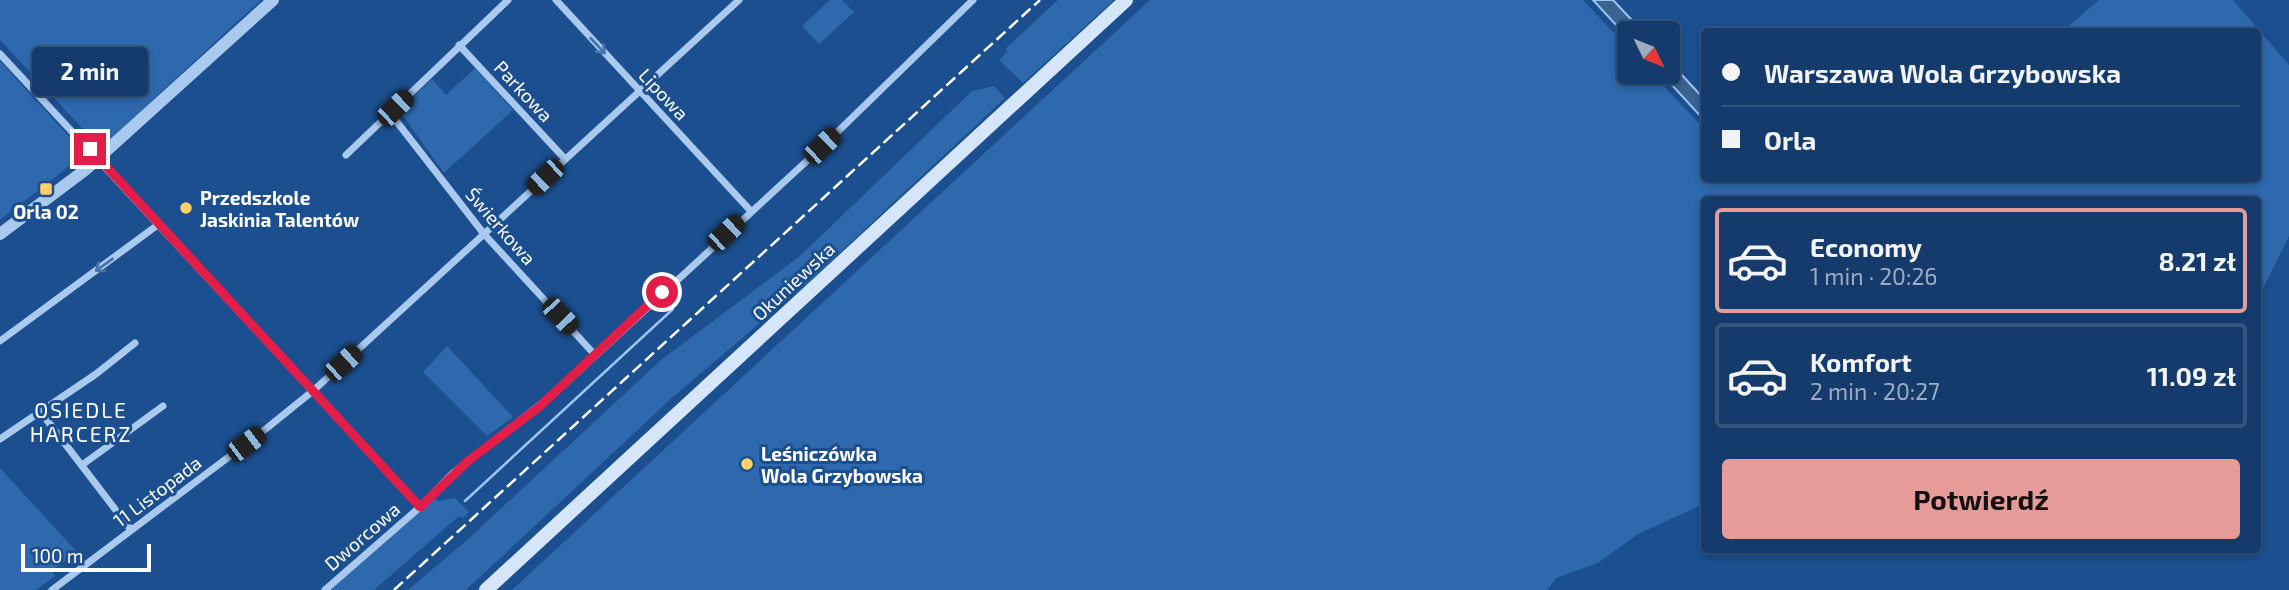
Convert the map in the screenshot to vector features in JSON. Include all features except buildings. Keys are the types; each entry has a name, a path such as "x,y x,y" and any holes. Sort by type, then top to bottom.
{"main road":[{"name":"Okuniewska","path":"486,590 1126,0"}],"street":[{"path":"0,234 99,158 273,0"},
{"path":"346,155 508,0"},
{"name":"Lipowa","path":"556,0 750,210"},
{"name":"11 Listopada","path":"51,590 314,390 739,0"},
{"name":"Dworcowa","path":"325,590 420,507 452,474 539,407 928,46 973,0"},
{"name":"Parkowa","path":"459,45 565,159"},
{"path":"0,54 420,507"},
{"name":"Świerkowa","path":"390,113 484,234 595,355"},
{"path":"0,341 159,224"},
{"path":"0,439 96,374 135,343"},
{"path":"82,465 163,406"},
{"path":"40,411 131,530"}],"shaded area":[{"path":"0,0 261,0 109,140 95,142 0,40"},
{"path":"830,0 842,0 854,12 819,44 802,26"},
{"path":"1058,0 1114,0 1023,83 999,60 1007,52 1006,48"},
{"path":"1150,0 1583,0 1617,36 1617,84 1662,84 1701,126 1701,182 2261,182 2261,32 2289,65 2289,236 2261,292 2261,196 1701,196 1701,505 1638,534 1598,563 1556,578 1547,590 512,590"},
{"path":"1593,0 1613,0 1633,21 1617,21 1617,26"},
{"path":"2099,0 2233,0 2257,28 2066,28"},
{"path":"0,61 85,154 0,220"},
{"path":"475,68 513,110 444,173 399,110 432,79 446,95"},
{"path":"1680,73 1701,96 1701,117 1671,84 1680,84"},
{"path":"994,86 1005,98 813,278 674,396 466,590 408,590 467,540 661,360 800,256 972,91"},
{"path":"447,346 513,417 487,436 423,372"},
{"path":"0,468 77,552 52,571 55,576 36,590 0,590"},
{"path":"434,497 438,501 455,498 469,512 463,518 459,516 374,590 330,590"}],"waterway":[{"path":"465,501 673,309"}],"railway":[{"path":"394,590 1040,0"}],"place":[{"name":"Orla 02","path":"46,189"},
{"name":"Przedszkole Jaskinia Talentów","path":"186,208"},
{"name":"Leśniczówka Wola Grzybowska","path":"747,464"}],"district":[{"name":"OSIEDLE HARCERZ","path":"81,421"}],"route":[{"path":"90,149 420,507 452,474 556,392 662,292"}]}
